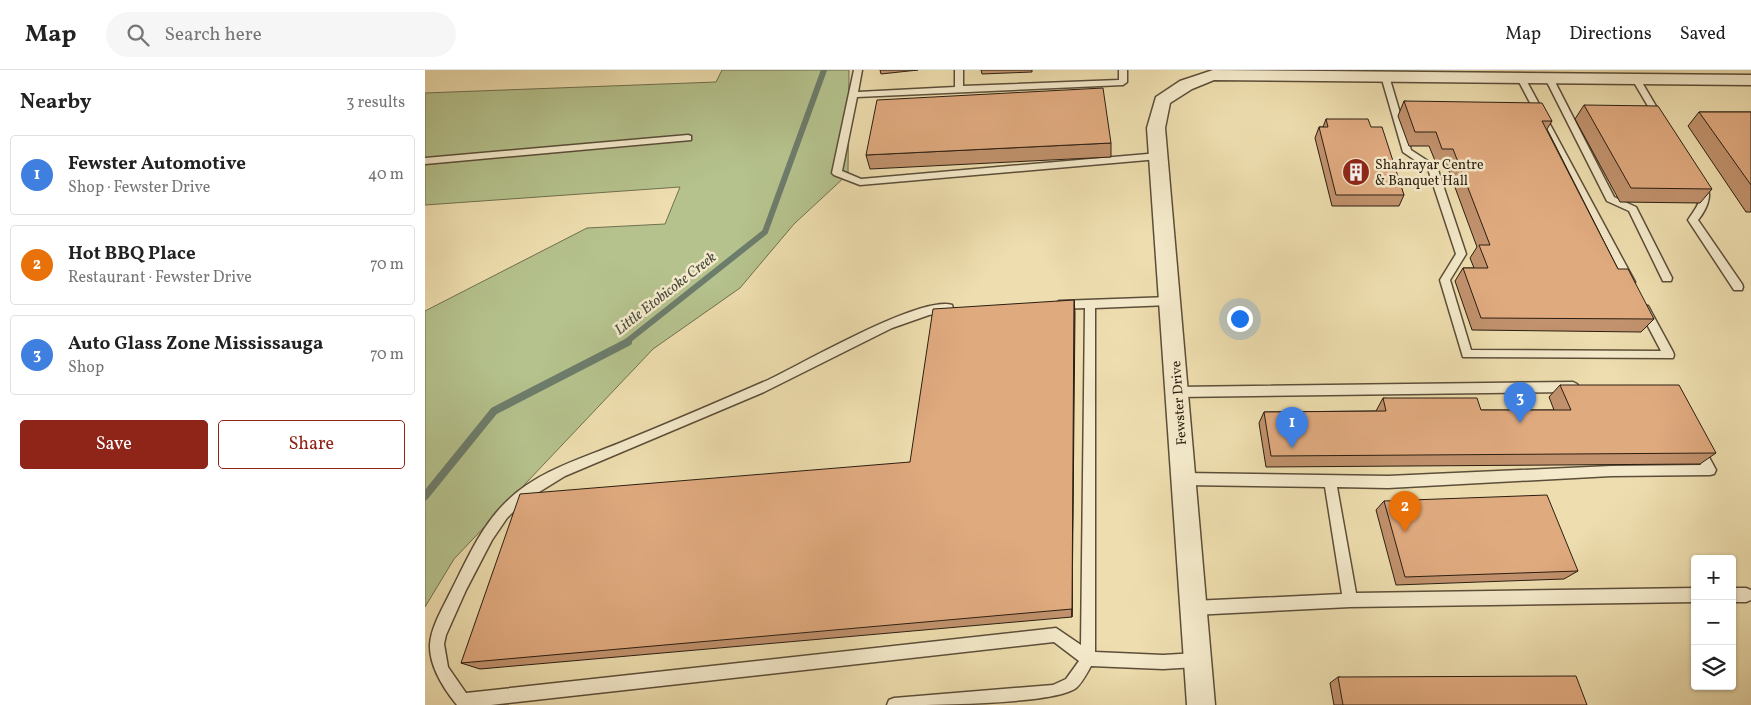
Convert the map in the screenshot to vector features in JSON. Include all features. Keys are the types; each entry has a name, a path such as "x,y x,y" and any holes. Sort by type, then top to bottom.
{"street":[{"name":"Fewster Drive","path":"1201,705 1156,128 1162,101 1178,88 1197,79 1213,75 1385,76"},
{"path":"1385,76 1751,80"}],"lane":[{"path":"858,70 837,173 860,182 1159,156"},
{"path":"959,70 959,89"},
{"path":"853,95 1123,82 1123,70"},
{"path":"1385,76 1396,104 1407,152 1432,167 1461,254 1445,280 1467,354 1669,355 1531,105 1521,78"},
{"path":"1549,78 1611,199 1633,209 1667,278"},
{"path":"1636,79 1665,129"},
{"path":"425,161 688,138"},
{"path":"1695,178 1705,194 1705,205 1693,220 1738,287"},
{"path":"1050,305 1170,301"},
{"path":"894,705 1054,692 1071,684 1088,659 1090,304"},
{"path":"961,308 941,309 917,314 789,376 561,472 533,488 512,504 494,527 448,612 437,642 440,666 450,686 463,701 1056,635 1088,659 1163,662 1197,660"},
{"path":"1177,392 1583,388"},
{"path":"1184,479 1389,482 1611,471 1710,470 1693,438"},
{"path":"1330,481 1350,600"},
{"path":"1736,595 1746,595"},
{"path":"1193,608 1350,600 1691,596"}],"green space":[{"path":"722,70 849,70 848,174 794,224 740,288 653,349 454,559 425,607 425,311 587,228 665,224 680,187 425,205 425,93 716,82"}],"building":[{"path":"1103,88 1111,143 866,155 877,100"},
{"path":"1404,101 1542,103 1552,121 1542,121 1618,269 1628,269 1654,319 1481,318 1463,268 1488,268 1479,245 1490,245 1453,149 1442,149 1436,132 1415,132"},
{"path":"1584,105 1658,106 1712,189 1631,188"},
{"path":"1699,112 1751,112 1751,185"},
{"name":"Shahrayar Centre & Banquet Hall","path":"1326,119 1368,119 1371,127 1382,127 1404,195 1336,195 1319,127 1328,127"},
{"path":"1074,300 1072,609 461,663 520,494 910,462 933,309"},
{"path":"1560,385 1679,385 1716,453 1271,456 1264,412 1386,411 1383,398 1477,398 1481,410 1571,410"},
{"path":"1547,495 1578,571 1405,577 1384,501"},
{"path":"1576,676 1587,705 1343,705 1338,677"}],"waterway":[{"name":"Little Etobicoke Creek","path":"625,343 765,232 824,70"},
{"name":"Little Etobicoke Creek","path":"425,496 494,411 628,342"}],"place":[{"name":"Shahrayar Centre & Banquet Hall","path":"1356,172"},
{"name":"Auto Glass Zone Mississauga","path":"1520,423"},
{"name":"Fewster Automotive","path":"1292,448"},
{"name":"Hot BBQ Place","path":"1405,532"}]}
